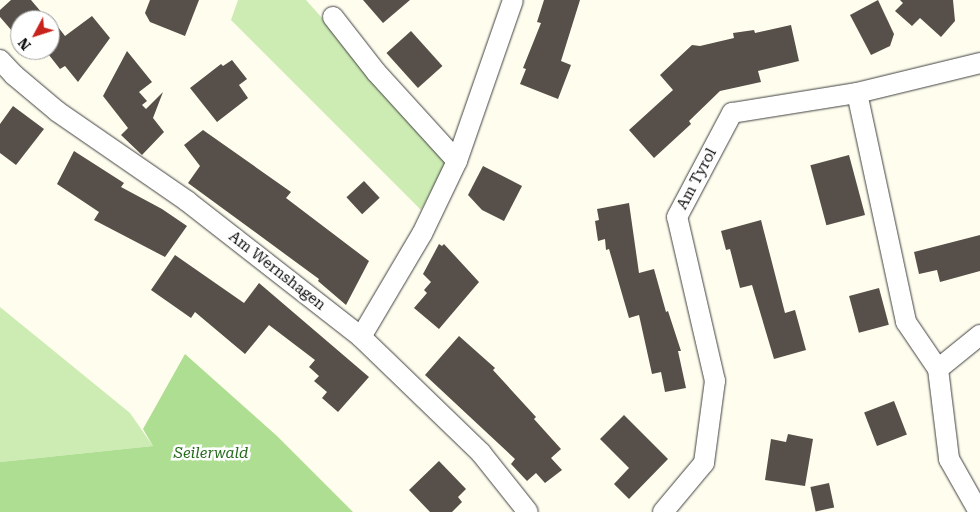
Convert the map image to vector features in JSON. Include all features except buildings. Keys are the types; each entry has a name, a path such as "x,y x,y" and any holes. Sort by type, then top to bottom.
{"street":[{"path":"361,337 422,234 456,161 513,0"},
{"path":"333,17 376,72 456,161"},
{"name":"Am Wernshagen","path":"0,60 14,75 58,112 188,201 361,337 481,453 528,512"},
{"name":"Am Tyrol","path":"663,512 704,463 714,381 677,217 732,113 857,93 980,63"},
{"path":"857,93 906,322 938,369 950,459 980,512"},
{"path":"938,369 980,335"}],"green space":[{"path":"238,0 306,0 448,159 421,210 231,20"},
{"path":"0,307 130,413 153,446 0,462"},
{"name":"Seilerwald","path":"185,354 277,436 353,512 0,512 0,462 153,446 143,429"}]}
